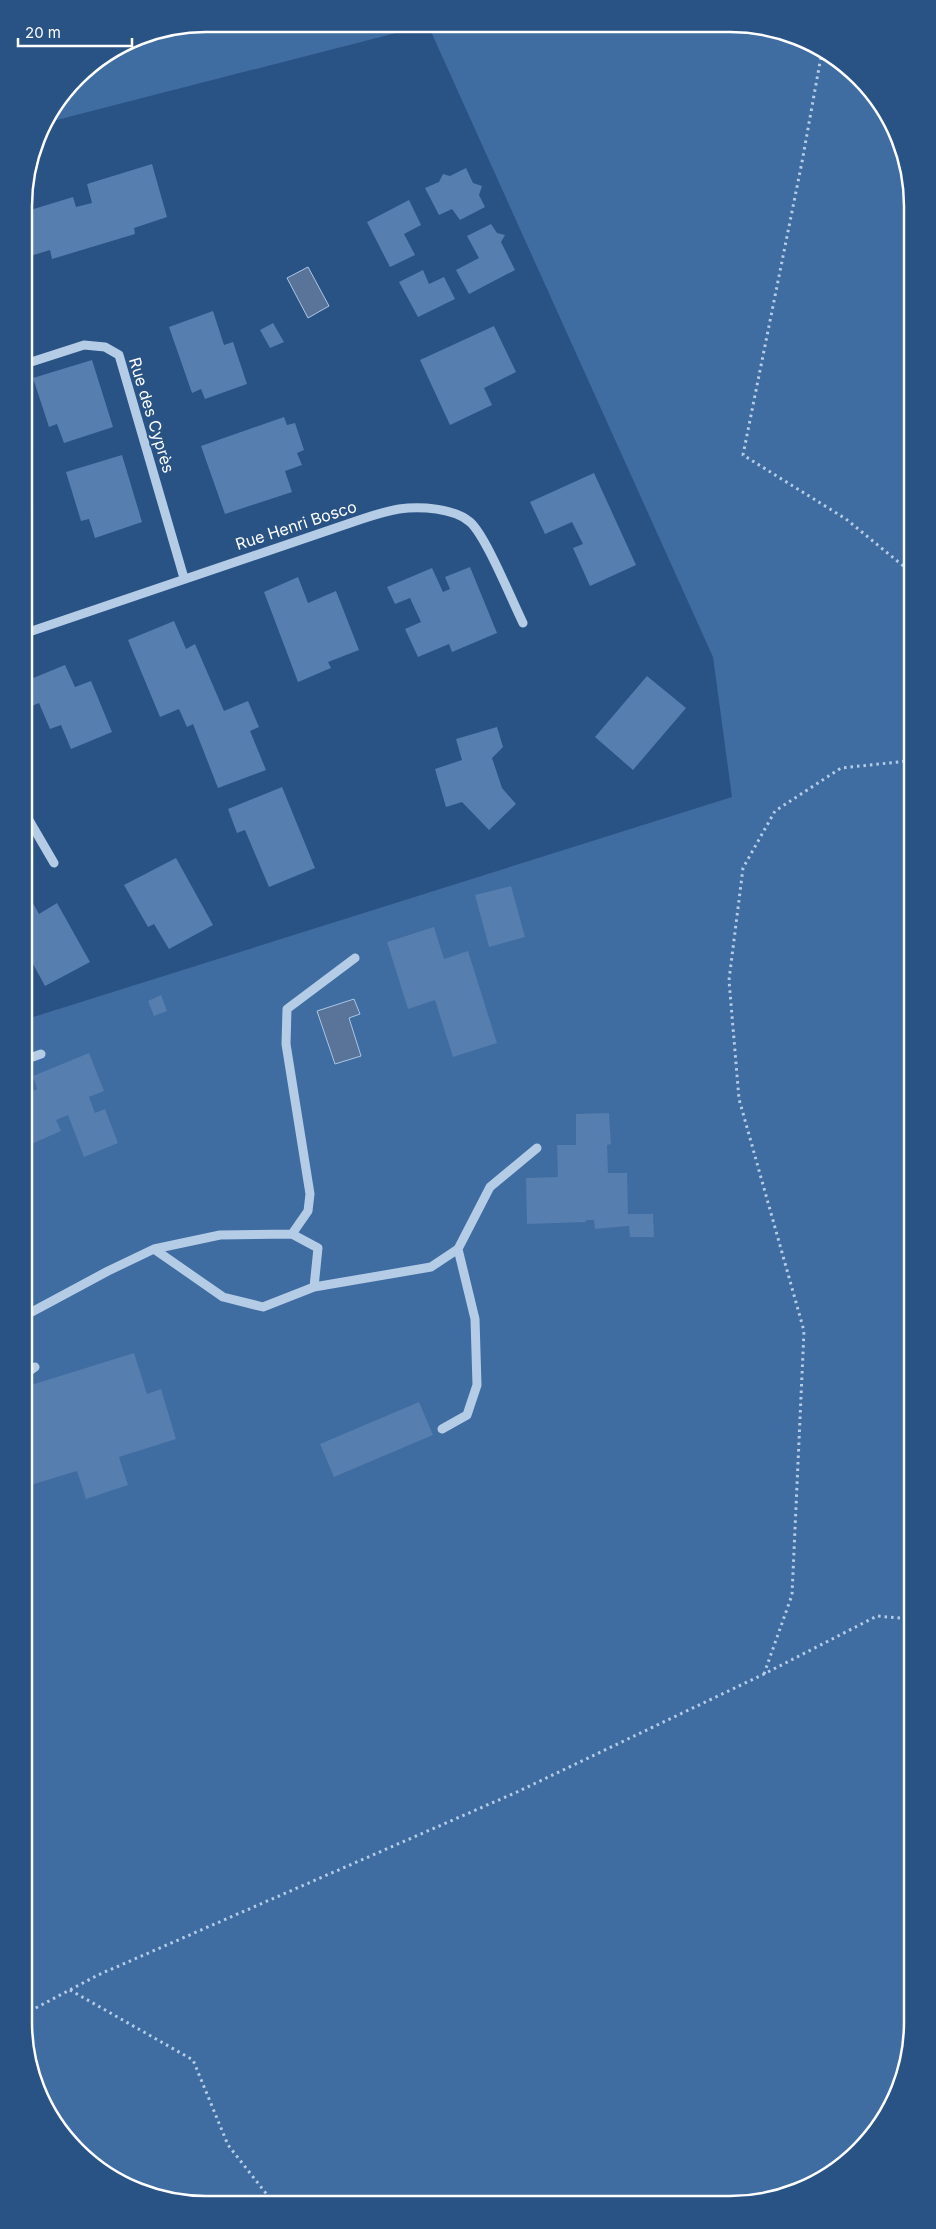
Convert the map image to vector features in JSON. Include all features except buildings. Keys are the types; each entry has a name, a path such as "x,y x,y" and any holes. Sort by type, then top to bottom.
{"street":[{"name":"Rue des Cyprès","path":"33,361 84,345 105,347 119,355 184,578"},
{"name":"Rue Henri Bosco","path":"33,631 362,519 400,509 424,509 458,514 471,522 485,543 523,623"},
{"path":"33,826 54,863"},
{"path":"292,1234 308,1211 310,1194 286,1044 286,1009 355,958"},
{"path":"33,1057 41,1054"},
{"path":"154,1250 223,1297 263,1307 314,1287 431,1267 458,1250 490,1187 537,1148"},
{"path":"32,1312 108,1271 154,1250 220,1235 292,1234 318,1248 314,1287"},
{"path":"442,1429 467,1415 477,1385 475,1319 458,1250"}],"path":[{"path":"821,59 800,172 743,455 846,519 904,566"},
{"path":"764,1674 792,1595 804,1331 739,1099 728,980 743,868 775,811 841,768 904,761"},
{"path":"32,2010 98,1974 517,1792 764,1674 877,1616 903,1618"},
{"path":"70,1990 193,2060 228,2145 268,2196"}],"shaded area":[{"path":"207,32 400,32 56,120 68,101 92,76 110,62 130,50 162,38"},
{"path":"431,32 729,32 752,34 785,42 806,50 826,62 852,84 868,101 880,120 898,162 904,207 903,2034 900,2056 890,2089 868,2128 844,2153 826,2167 796,2183 774,2191 752,2195 729,2196 207,2196 184,2195 151,2187 130,2179 110,2167 92,2153 68,2128 46,2089 38,2067 34,2045 32,2022 33,1017 732,797 713,657"},
{"path":"308,267 329,306 308,318 287,278"},
{"path":"354,999 360,1014 349,1018 361,1056 335,1064 317,1011"}]}
